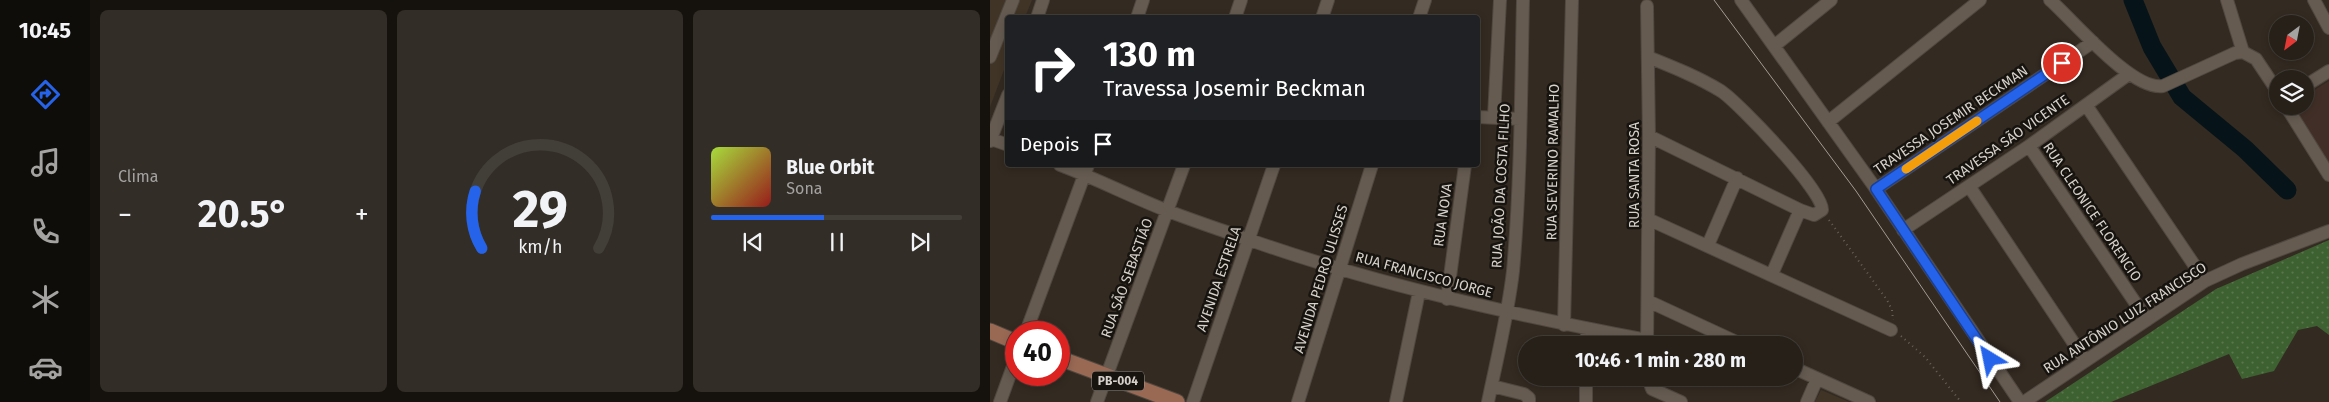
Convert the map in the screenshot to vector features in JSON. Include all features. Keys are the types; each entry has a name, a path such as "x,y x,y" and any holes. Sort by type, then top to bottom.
{"main road":[{"path":"990,331 1005,337"},
{"name":"PB-004","path":"1070,362 1176,402"}],"street":[{"path":"1007,15 1013,0"},
{"path":"1037,15 1043,0"},
{"path":"1138,15 1143,0"},
{"path":"1236,15 1241,0"},
{"path":"1323,15 1328,0"},
{"path":"1420,15 1425,0"},
{"path":"1494,117 1500,0"},
{"name":"RUA JOÃO DA COSTA FILHO","path":"1488,402 1507,312 1513,270 1524,0"},
{"name":"RUA SEVERINO RAMALHO","path":"1564,325 1572,0"},
{"path":"1741,0 1876,189 2020,402"},
{"path":"1774,46 1831,0"},
{"path":"1828,122 1980,0"},
{"path":"2050,0 2129,74 2146,84 2163,86 2243,52"},
{"path":"2227,0 2243,52 2256,59 2269,78"},
{"path":"2314,0 2329,28"},
{"name":"RUA SANTA ROSA","path":"1647,6 1649,136 1647,336"},
{"path":"990,57 1005,20"},
{"name":"TRAVESSA JOSEMIR BECKMAN","path":"1876,189 2093,42"},
{"path":"1648,57 1694,76 1722,92 1743,108 1798,172 1822,203 1822,210 1814,215 1800,210 1649,136"},
{"path":"2314,80 2329,71"},
{"name":"TRAVESSA SÃO VICENTE","path":"1903,230 2029,146 2129,74"},
{"path":"1005,102 990,140 1005,144"},
{"path":"2086,104 2205,281"},
{"path":"2292,115 2329,175"},
{"path":"1480,117 1520,119"},
{"name":"RUA CLEONICE FLORENCIO","path":"2029,146 2147,320"},
{"name":"RUA FRANCISCO JORGE","path":"1071,167 1087,170 1168,211 1248,240 1419,292 1619,336"},
{"name":"RUA SÃO SEBASTIÃO","path":"1097,402 1183,167"},
{"name":"AVENIDA ESTRELA","path":"1193,402 1273,167"},
{"name":"AVENIDA PEDRO ULISSES","path":"1298,402 1371,167"},
{"name":"RUA NOVA","path":"1447,299 1465,167"},
{"path":"1030,321 1087,170"},
{"path":"1708,246 1737,178"},
{"path":"1969,186 2085,360"},
{"path":"1772,274 1800,210"},
{"path":"1648,219 1891,330"},
{"name":"RUA ANTÔNIO LUIZ FRANCISCO","path":"2024,402 2205,281 2242,264 2329,231"},
{"path":"1396,402 1419,292"},
{"path":"1648,301 1724,336"},
{"path":"1587,329 1587,336"},
{"path":"1803,372 1869,402"},
{"path":"1807,402 1817,379"},
{"path":"1000,402 1006,386"},
{"path":"1492,386 1524,394 1529,402"},
{"path":"1586,386 1586,402"},
{"path":"1655,386 1681,402"}],"path":[{"path":"1822,210 1892,310 1891,330 1907,339 1926,357 1961,402"}],"shaded area":[{"path":"990,0 1032,0 1026,15 1005,15 1005,67 990,107"},
{"path":"2329,81 2329,162 2296,115 2314,115 2314,90"},
{"path":"1821,390 1849,402 1815,402"}],"green space":[{"path":"2329,240 2329,335 2317,326 2298,330 2274,371 2242,379 2229,354 2111,402 2045,402 2216,289"}],"waterway":[{"path":"2133,0 2152,47 2182,97 2245,149 2287,190"}],"tram line":[{"path":"1714,0 1856,191 2000,402"}],"slow traffic":[{"path":"1906,169 1977,121"}],"route":[{"path":"1990,359 1876,189 2062,63"}]}
